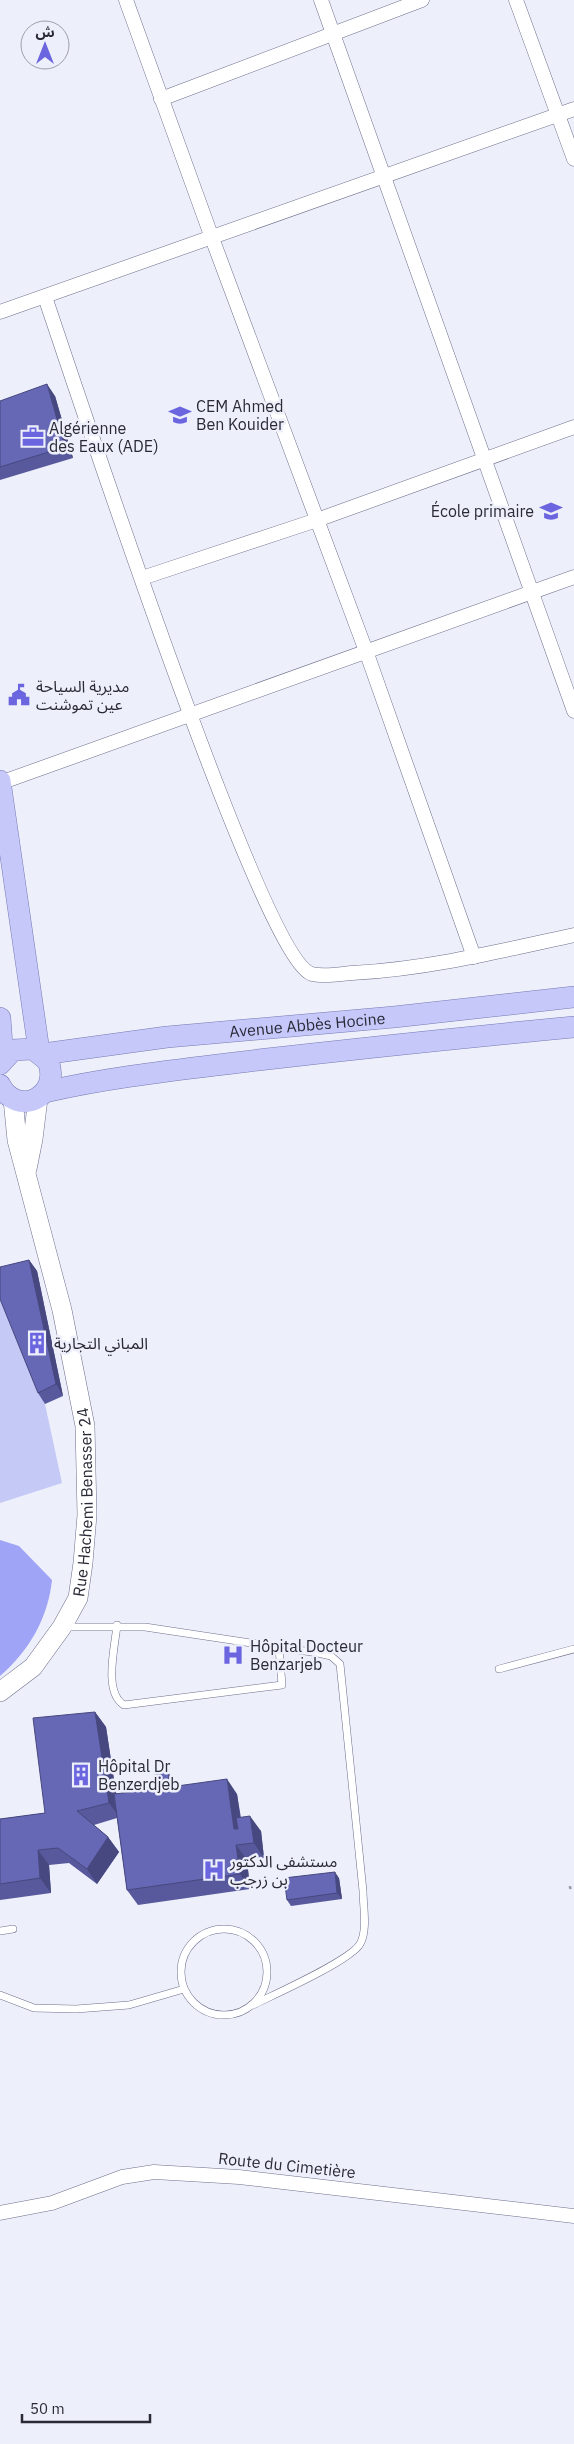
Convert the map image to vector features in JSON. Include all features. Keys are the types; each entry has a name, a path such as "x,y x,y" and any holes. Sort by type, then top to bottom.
{"main road":[{"path":"0,782 41,1053 51,1069 50,1085 42,1095 26,1170"},
{"name":"Avenue Abbès Hocine","path":"1,1061 20,1048 41,1053 167,1037 394,1017 574,997"},
{"path":"0,1018 1,1061"},
{"name":"Avenue Abbès Hocine","path":"4,1093 21,1101 98,1080 404,1043 574,1027"},
{"name":"Rue Hachemi Benasser 24","path":"0,1692 33,1667 62,1627 78,1598 87,1515 85,1426 62,1310 4,1093"}],"street":[{"path":"126,0 160,100 366,652 474,957"},
{"path":"321,0 574,711"},
{"path":"160,100 422,0"},
{"path":"516,0 574,159"},
{"path":"0,312 574,109"},
{"path":"45,297 189,715 261,891 300,966 311,974 329,975 369,972 474,957 574,935"},
{"path":"142,578 317,520 574,427"},
{"path":"0,782 574,577"},
{"name":"Route du Cimetière","path":"0,2213 52,2203 122,2177 154,2172 239,2177 574,2216"}],"lane":[{"path":"62,1627 117,1626 179,1631 331,1656 340,1664 357,1821 364,1925 360,1944 349,1954 307,1978 241,2012 228,2015 214,2014 202,2009 191,2001 184,1989 182,1960 189,1947 200,1936 213,1930 228,1929 243,1933 255,1942 264,1954 268,1968 267,1982 262,1994 253,2005"},
{"path":"117,1626 112,1664 113,1691 117,1700 124,1705 282,1685 279,1648"},
{"path":"499,1669 574,1649"},
{"path":"0,1931 13,1929"},
{"path":"0,1995 34,2008 76,2009 129,2005 184,1989"}],"path":[{"path":"569,1888 574,1886"}],"shaded area":[{"path":"0,1298 45,1404 62,1483 0,1503"},
{"path":"0,1540 19,1546 52,1580 46,1608 35,1633 20,1656 0,1676"}],"building":[{"name":"Algérienne des Eaux (ADE)","path":"47,384 65,447 0,467 0,401"},
{"name":"المباني التجارية","path":"29,1260 56,1384 38,1393 0,1299 0,1267"},
{"name":"Hôpital Dr Benzerdjeb","path":"95,1712 109,1803 77,1811 108,1837 87,1869 58,1848 38,1850 40,1878 0,1884 0,1819 45,1813 33,1718"},
{"name":"Hôpital Dr Benzerdjeb","path":"168,1772 170,1787 227,1779 234,1829 238,1829 236,1818 250,1816 254,1843 236,1845 240,1874 127,1890 114,1794 157,1789 155,1773"},
{"path":"335,1872 337,1893 287,1900 284,1878"}],"place":[{"name":"CEM Ahmed Ben Kouider","path":"180,415"},
{"name":"Algérienne des Eaux (ADE)","path":"33,437"},
{"name":"École primaire","path":"551,511"},
{"name":"مديرية السياحة عين تموشنت","path":"19,695"},
{"name":"المباني التجارية","path":"37,1343"},
{"name":"Hôpital Docteur Benzarjeb","path":"233,1655"},
{"name":"Hôpital Dr Benzerdjeb","path":"81,1775"},
{"name":"مستشفى الدكتور بن زرجب","path":"214,1870"}]}
